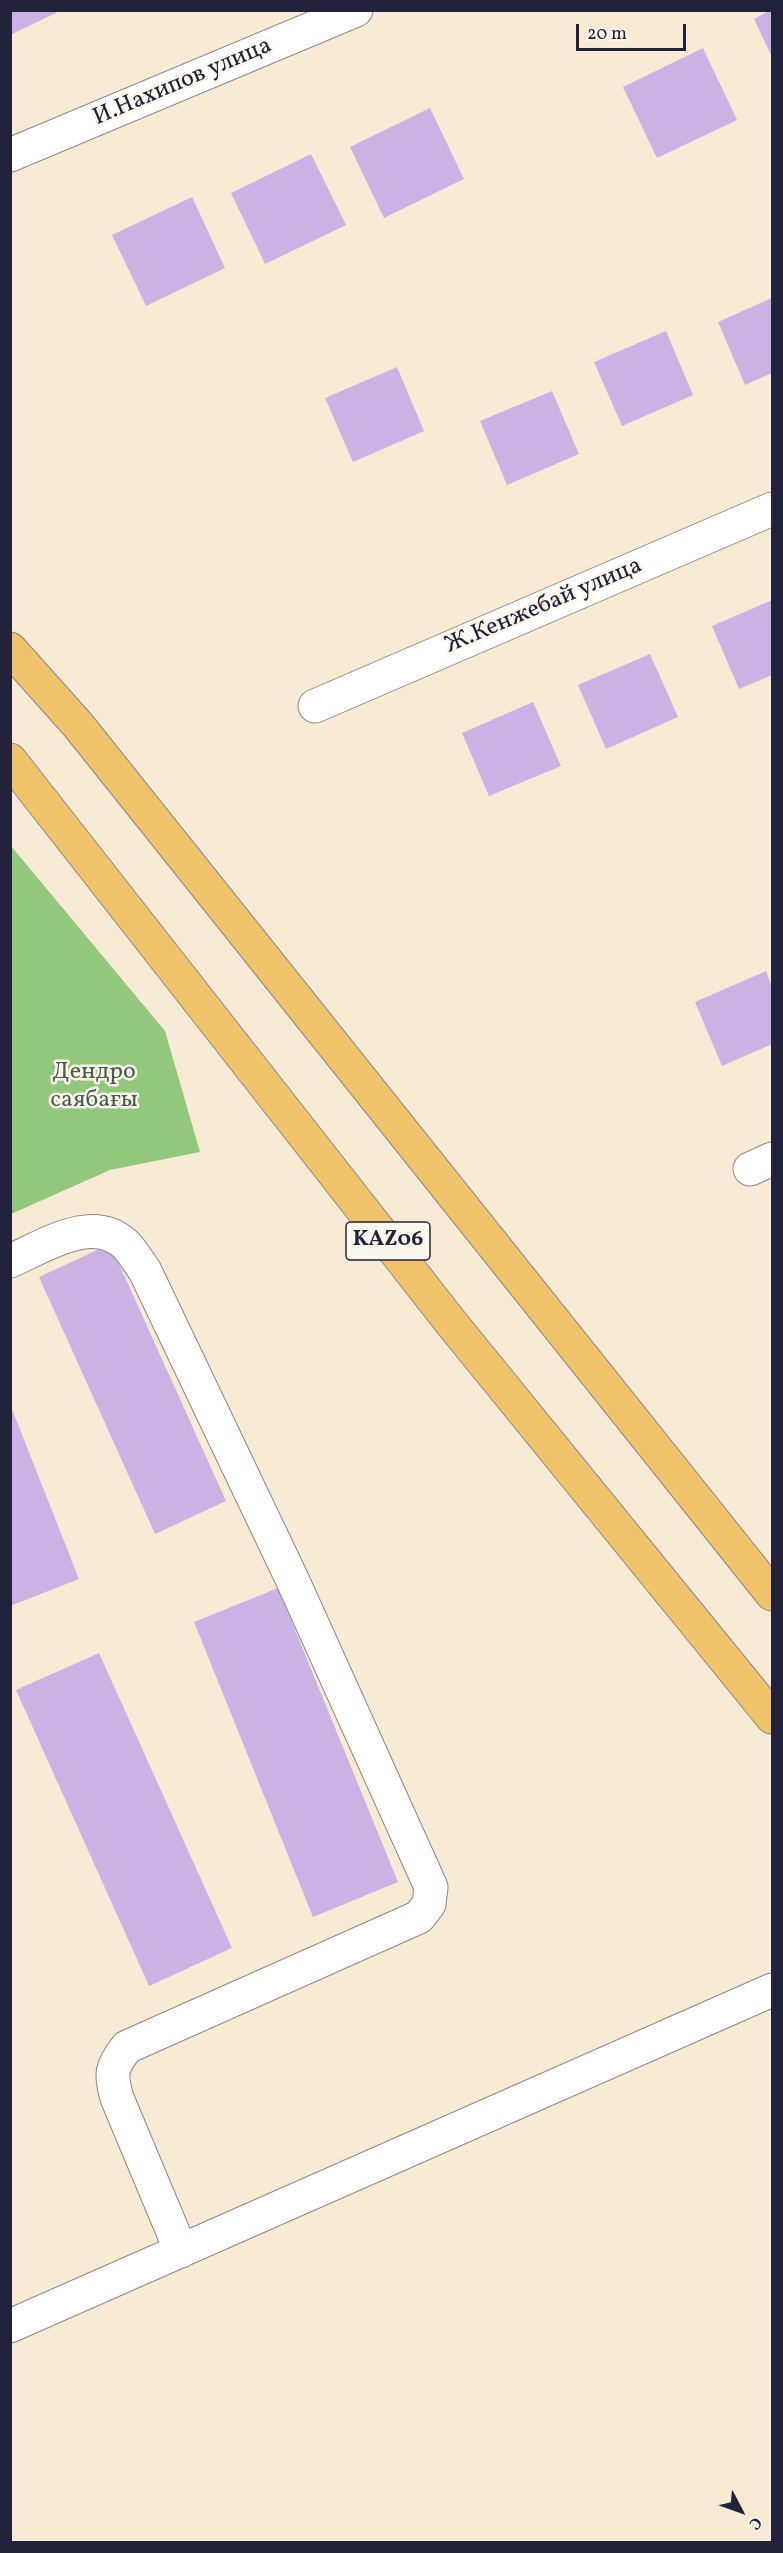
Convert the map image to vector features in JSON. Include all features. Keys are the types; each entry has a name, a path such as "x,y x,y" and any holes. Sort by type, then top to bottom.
{"highway":[{"path":"10,640 78,725"},
{"name":"KАZ06","path":"10,649 78,725 772,1594"},
{"name":"KАZ06","path":"10,760 453,1325 772,1717"}],"street":[{"name":"И.Нахипов улица","path":"10,154 356,10"},
{"name":"Ж.Кенжебай улица","path":"315,706 772,509"},
{"path":"10,1261 80,1231 100,1231 126,1245 145,1271 292,1580 431,1887 429,1904 419,1917 127,2047 117,2060 111,2077 117,2098 181,2251"},
{"path":"10,2326 772,1990"}],"green space":[{"name":"Дендро саябағы","path":"11,846 165,1031 200,1152 110,1170 11,1214"}],"building":[{"path":"10,10 62,10 10,35"},
{"path":"772,10 772,57 754,19"},
{"path":"703,48 737,120 657,158 623,87"},
{"path":"430,108 464,179 384,218 350,147"},
{"path":"311,154 346,225 265,264 231,193"},
{"path":"192,197 225,268 146,306 112,235"},
{"path":"772,298 772,373 745,385 718,322"},
{"path":"666,331 693,395 622,426 594,362"},
{"path":"397,367 424,431 353,462 325,398"},
{"path":"552,391 579,454 507,485 480,421"},
{"path":"772,600 772,675 739,689 712,626"},
{"path":"650,654 678,717 606,749 578,685"},
{"path":"533,702 561,766 489,796 462,733"},
{"path":"766,971 772,987 772,1044 722,1066 695,1002"},
{"path":"110,1244 226,1501 155,1534 39,1277"},
{"path":"10,1404 79,1579 10,1606"},
{"path":"278,1588 398,1882 313,1917 194,1622"},
{"path":"99,1653 232,1948 149,1986 16,1690"}]}
